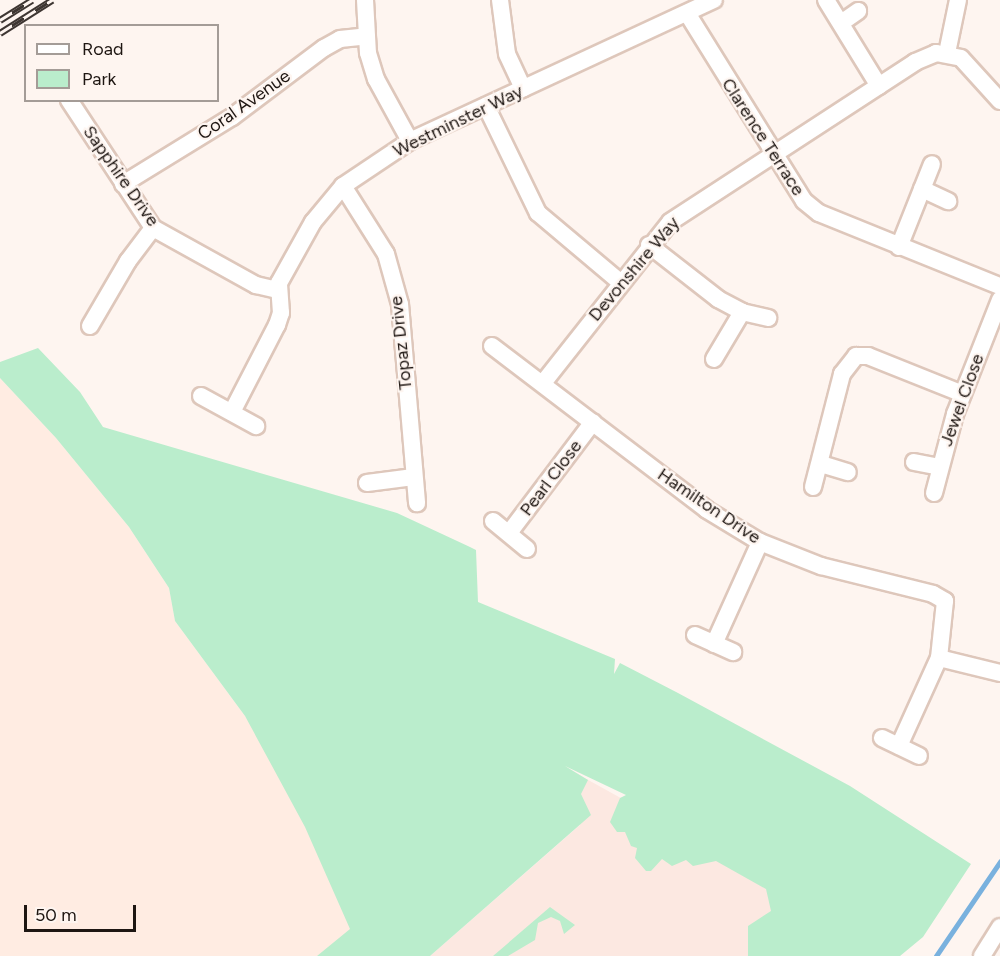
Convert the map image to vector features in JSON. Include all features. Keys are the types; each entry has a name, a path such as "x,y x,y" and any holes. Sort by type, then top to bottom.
{"street":[{"path":"365,0 367,36 376,79 410,141"},
{"path":"500,0 507,54 523,89"},
{"name":"Westminster Way","path":"277,290 313,222 343,186 410,141 714,0"},
{"path":"826,0 879,86"},
{"path":"958,0 947,53 973,67 997,90"},
{"path":"841,23 858,12"},
{"name":"Clarence Terrace","path":"687,13 795,190 819,213 1000,286"},
{"name":"Coral Avenue","path":"123,184 232,117 324,48 340,39 367,36"},
{"name":"Devonshire Way","path":"543,383 649,245 694,203 773,155 924,57 947,53"},
{"name":"Sapphire Drive","path":"70,102 153,228 255,285 277,290"},
{"path":"486,105 538,213 620,282"},
{"path":"899,247 932,164"},
{"name":"Topaz Drive","path":"343,186 386,254 400,304 417,503"},
{"path":"922,189 948,201"},
{"path":"90,326 128,261 153,228"},
{"path":"649,245 718,299 742,312 768,318"},
{"path":"232,412 277,325 281,313 277,290"},
{"name":"Jewel Close","path":"934,493 939,467 963,394 1000,300"},
{"path":"714,359 742,312"},
{"name":"Hamilton Drive","path":"492,346 707,510 760,542 820,566 933,594 945,601 939,658"},
{"path":"813,487 821,464 842,374 856,356 868,356 963,394"},
{"path":"201,396 256,426"},
{"name":"Pearl Close","path":"509,533 593,423"},
{"name":"Jewel Close","path":"914,462 939,467"},
{"path":"821,464 848,472"},
{"path":"367,483 414,477"},
{"name":"Pearl Close","path":"493,521 527,549"},
{"path":"714,644 760,542"},
{"path":"695,635 733,652"},
{"path":"899,746 939,658 1000,673"},
{"path":"882,738 918,756"},
{"path":"982,956 1000,927"}],"shaded area":[{"path":"0,378 56,438 129,527 169,588 175,621 388,910 332,956 0,956"},
{"path":"563,766 900,956 430,956 580,825"}],"green space":[{"path":"38,348 80,392 103,427 397,513 476,550 478,602 615,659 614,674 620,663 678,693 850,786 971,864 923,937 900,956 748,956 748,926 771,911 766,889 716,861 693,866 686,860 672,866 662,859 651,871 646,871 635,858 637,848 631,846 625,832 617,832 610,822 620,798 626,795 565,766 588,780 581,794 591,815 430,956 317,956 350,929 305,827 245,716 175,621 169,588 129,527 56,438 0,378 0,362"},
{"path":"550,907 575,925 564,934 560,921 551,917 538,923 535,940 508,956 493,956"}],"waterway":[{"path":"936,956 1000,862"}],"railway":[{"path":"0,20 32,0"},
{"path":"0,33 52,0"}]}
